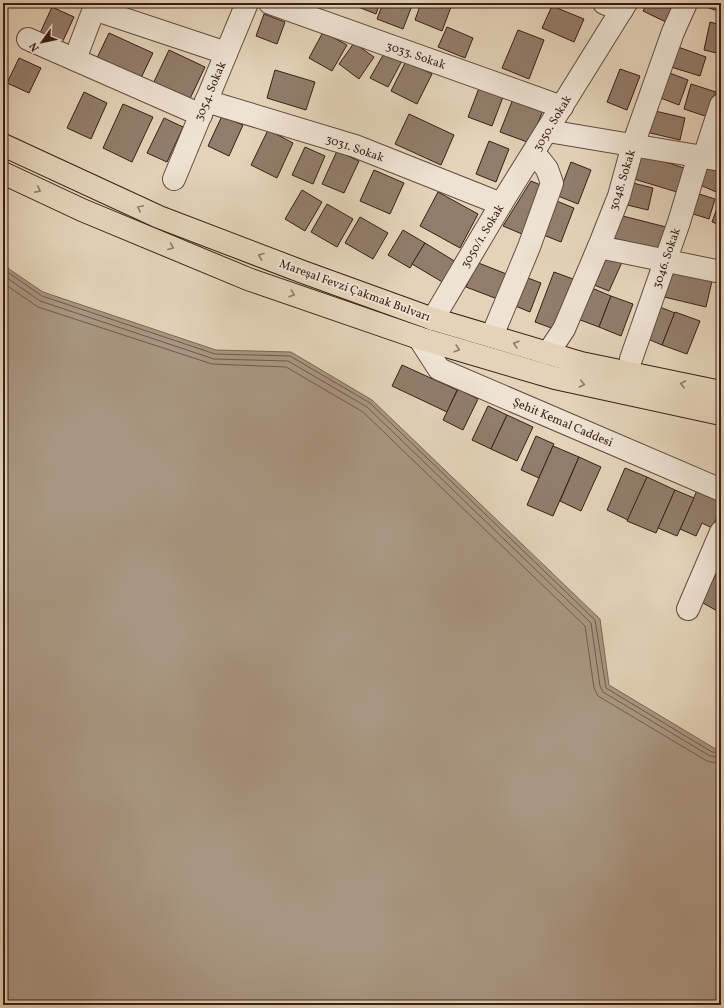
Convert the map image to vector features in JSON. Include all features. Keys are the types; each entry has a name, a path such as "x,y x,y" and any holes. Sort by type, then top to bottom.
{"highway":[{"name":"Mareşal Fevzi Çakmak Bulvarı","path":"3,145 159,217 303,272 433,319 581,363 721,392"},
{"name":"Mareşal Fevzi Çakmak Bulvarı","path":"3,173 82,210 248,279 419,338 555,378 721,414"}],"street":[{"name":"3054. Sokak","path":"174,179 247,3"},
{"name":"3033. Sokak","path":"270,3 562,107"},
{"name":"3048. Sokak","path":"548,353 564,329 599,247 618,196 633,145 673,32 686,3"},
{"name":"3050. Sokak","path":"492,336 529,247 552,183 547,169 540,160 532,154 562,107 618,5"},
{"path":"75,59 94,9 226,53"},
{"name":"3031. Sokak","path":"28,38 75,59 203,108 355,146 501,204"},
{"name":"3046. Sokak","path":"631,359 665,262 708,158 721,105"},
{"path":"548,131 708,158"},
{"name":"3050/1. Sokak","path":"433,319 532,154"},
{"path":"599,247 665,262 721,272"},
{"name":"Şehit Kemal Caddesi","path":"419,338 439,369 721,490"},
{"path":"688,609 721,532"}],"water":[{"path":"3,265 43,292 216,350 291,352 372,400 600,619 609,685 714,748 721,750 721,1005 3,1005"}],"building":[{"path":"354,3 380,3 376,14 353,5"},
{"path":"383,3 413,3 403,29 377,19"},
{"path":"421,3 441,3 451,7 442,31 415,20"},
{"path":"647,3 680,3 670,24 643,11"},
{"path":"707,3 721,3 721,12 706,7"},
{"path":"552,6 584,19 574,42 542,28"},
{"path":"52,7 74,17 62,43 40,33"},
{"path":"264,14 285,22 277,44 256,36"},
{"path":"710,22 721,25 721,54 704,50"},
{"path":"447,27 473,38 465,58 438,47"},
{"path":"518,30 544,40 529,79 502,68"},
{"path":"323,32 347,45 332,71 309,58"},
{"path":"109,33 153,53 140,80 96,60"},
{"path":"354,43 374,57 359,79 339,64"},
{"path":"678,47 706,57 700,76 671,67"},
{"path":"169,50 205,67 188,103 152,86"},
{"path":"386,50 403,59 388,87 370,78"},
{"path":"19,58 41,68 29,93 7,83"},
{"path":"406,61 432,74 417,104 391,91"},
{"path":"620,69 640,76 627,110 607,102"},
{"path":"275,70 315,82 306,110 267,98"},
{"path":"667,72 688,80 679,105 658,97"},
{"path":"691,84 716,92 708,117 684,109"},
{"path":"479,88 503,97 492,126 468,117"},
{"path":"84,92 107,103 91,139 67,128"},
{"path":"513,99 543,110 530,143 500,132"},
{"path":"123,104 153,117 132,162 103,148"},
{"path":"651,110 685,118 680,140 646,132"},
{"path":"409,114 454,135 441,165 395,144"},
{"path":"222,116 243,125 229,156 208,146"},
{"path":"164,118 183,127 167,162 147,153"},
{"path":"268,130 293,143 277,178 251,165"},
{"path":"489,141 509,149 496,182 476,174"},
{"path":"305,147 325,156 313,184 292,175"},
{"path":"337,151 359,161 344,193 322,184"},
{"path":"641,154 684,168 677,192 634,179"},
{"path":"709,160 721,164 721,194 700,185"},
{"path":"571,162 591,170 578,204 558,196"},
{"path":"374,170 404,183 390,214 360,201"},
{"path":"531,181 543,186 522,234 503,226"},
{"path":"629,182 653,188 648,210 623,204"},
{"path":"302,190 322,202 305,231 285,219"},
{"path":"438,192 478,214 460,248 420,226"},
{"path":"696,193 715,199 709,219 690,213"},
{"path":"554,200 574,208 561,242 541,234"},
{"path":"721,200 721,225 712,222"},
{"path":"327,204 353,219 337,247 311,232"},
{"path":"619,215 666,227 661,250 613,238"},
{"path":"360,217 388,233 373,259 345,243"},
{"path":"403,230 425,243 410,268 388,255"},
{"path":"425,243 456,262 444,283 412,264"},
{"path":"603,251 623,260 609,291 589,283"},
{"path":"476,262 509,275 500,300 466,287"},
{"path":"666,271 712,281 706,307 660,296"},
{"path":"554,272 573,279 554,329 535,322"},
{"path":"520,275 541,283 530,312 508,303"},
{"path":"587,286 611,296 599,327 575,318"},
{"path":"611,296 633,304 621,336 599,327"},
{"path":"655,305 675,313 662,345 643,337"},
{"path":"675,312 700,321 687,354 662,345"},
{"path":"721,338 721,354 716,352"},
{"path":"402,365 457,390 447,412 392,386"},
{"path":"458,389 478,399 463,430 443,420"},
{"path":"488,406 507,415 491,449 472,440"},
{"path":"507,415 533,427 517,461 491,449"},
{"path":"536,436 554,444 539,478 521,470"},
{"path":"553,446 579,457 553,516 527,505"},
{"path":"579,457 601,467 581,511 560,501"},
{"path":"625,468 647,477 628,520 607,510"},
{"path":"647,477 675,490 656,533 627,521"},
{"path":"698,488 721,498 721,508 712,528 702,523 696,536 680,529"},
{"path":"675,490 694,498 677,536 658,528"},
{"path":"716,574 721,577 721,613 701,602"}]}
